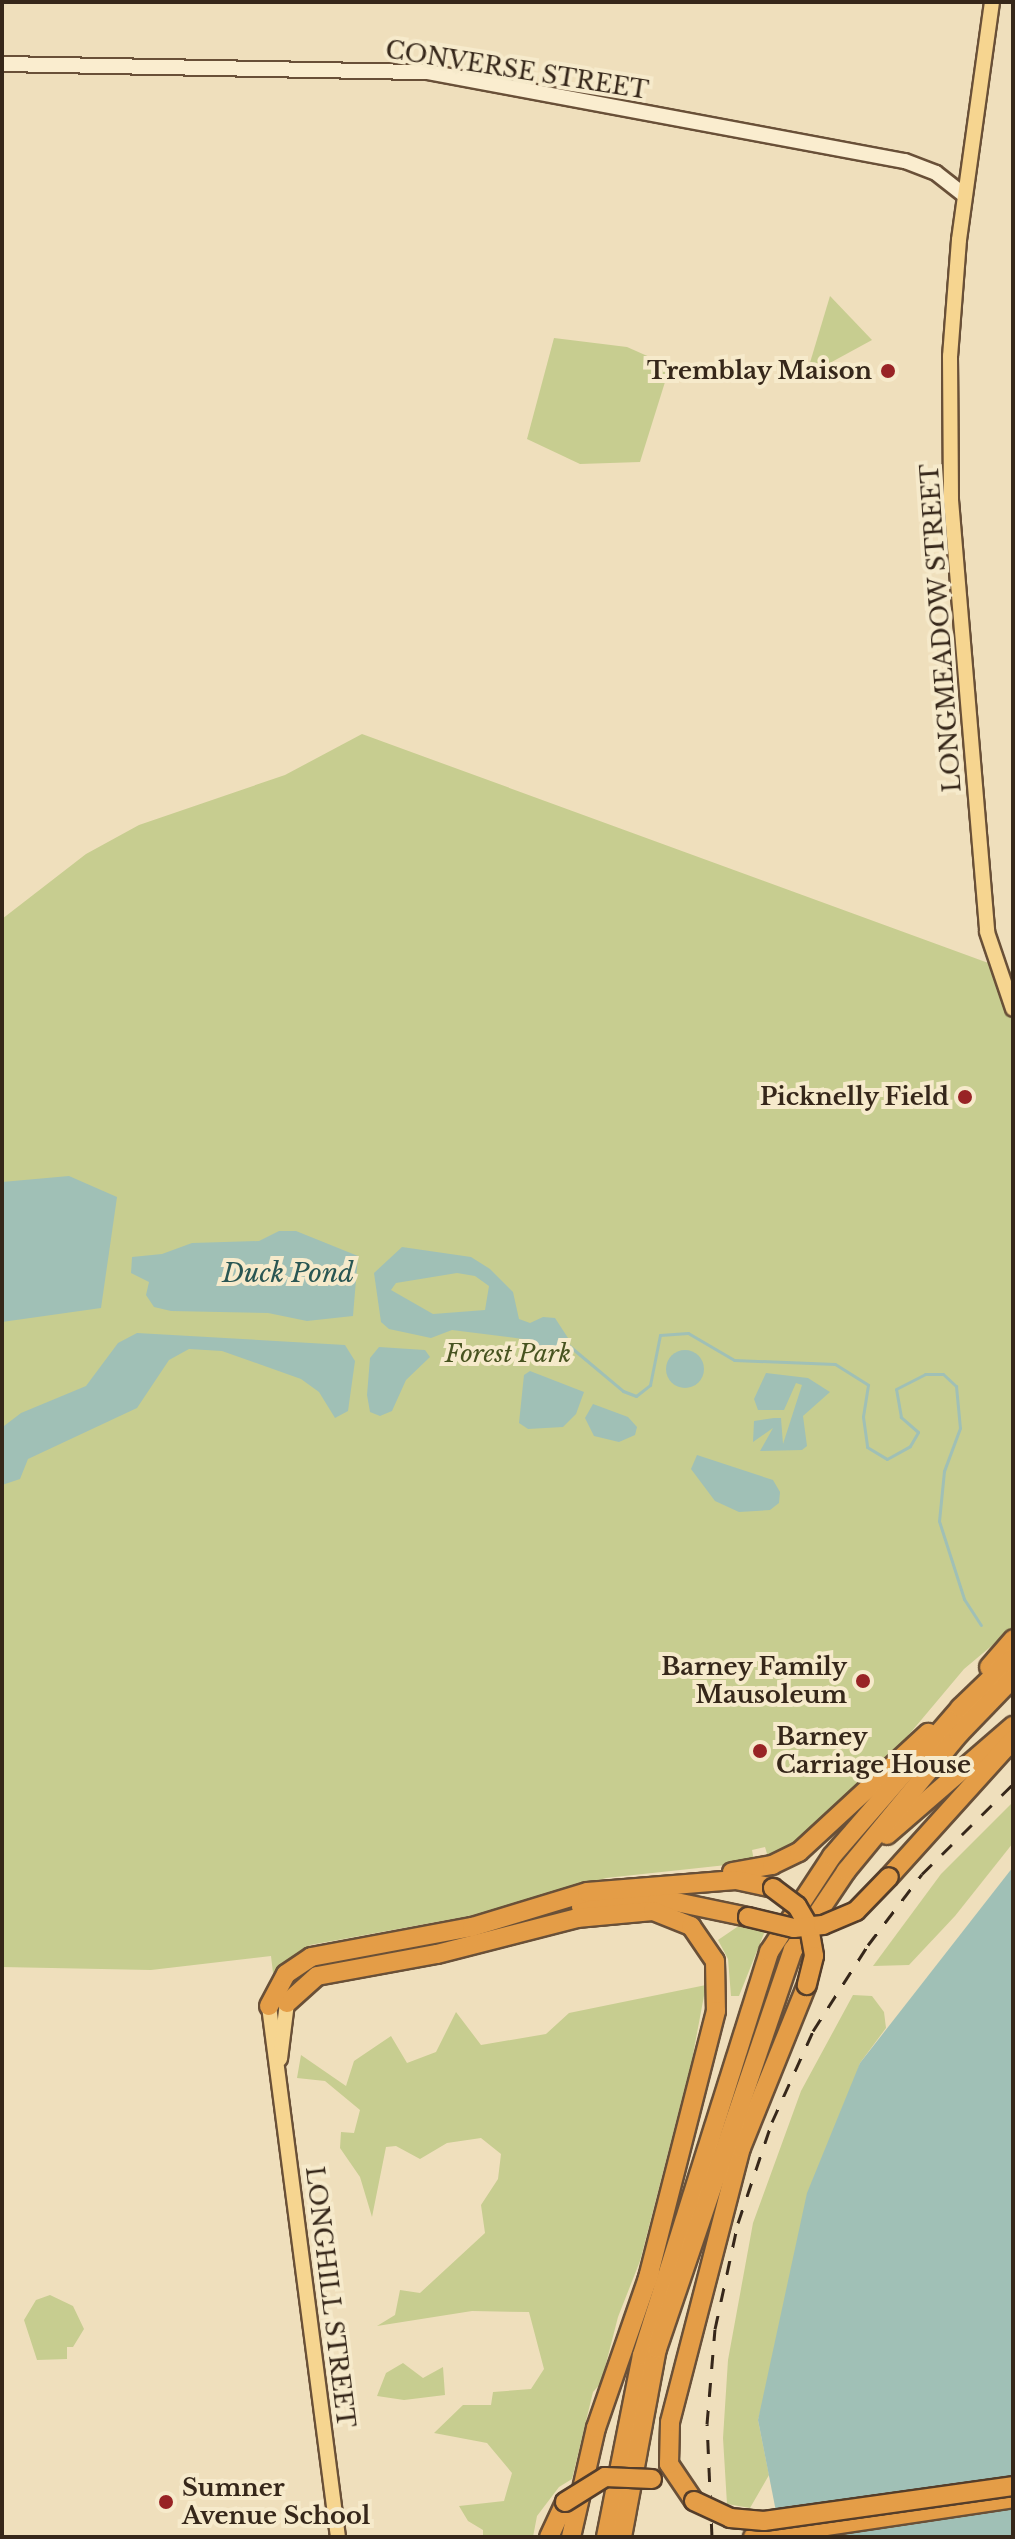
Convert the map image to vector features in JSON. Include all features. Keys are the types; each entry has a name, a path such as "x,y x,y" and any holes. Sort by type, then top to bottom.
{"highway":[{"path":"971,1697 1013,1639"},
{"path":"606,2537 640,2363 737,2055 759,1974 793,1909 954,1714 1013,1657"},
{"path":"622,2537 657,2349 793,1950 846,1871 959,1734 1013,1678"},
{"path":"278,2005 286,1974 311,1957 472,1927 587,1892 758,1868 793,1856 910,1746 954,1714"},
{"path":"846,1871 1013,1726"},
{"path":"504,1936 572,1909 626,1898 680,1900 794,1928 831,1923 861,1907 1013,1740"},
{"path":"646,1884 743,1880 773,1888 797,1906 809,1927 814,1956 807,1985 746,2134 695,2309"},
{"path":"278,2005 317,1976 585,1917 653,1911 691,1926 713,1955 718,1989 712,2036 647,2281"},
{"path":"549,2537 572,2500 682,2176 737,2055"},
{"path":"694,2501 673,2474 667,2442 741,2105"},
{"path":"572,2500 605,2477 652,2479 730,2518 764,2521 1013,2486"},
{"path":"753,2537 1013,2498"},
{"path":"571,2537 572,2500"},
{"path":"572,2500 580,2537"}],"main road":[{"name":"LONGMEADOW STREET","path":"992,2 963,194 950,369 952,553 987,932 1013,1009"},
{"name":"CONVERSE STREET","path":"2,64 428,72 905,161 936,173 963,194"},
{"name":"LONGHILL STREET","path":"278,2005 279,2063 338,2537"}],"green space":[{"path":"830,296 872,340 806,376"},
{"path":"554,338 627,347 670,366 640,462 580,464 527,439"},
{"name":"Forest Park","path":"362,734 1013,972 1013,1628 964,1669 901,1744 816,1831 768,1857 765,1847 752,1850 754,1861 745,1863 606,1878 480,1914 310,1945 273,1973 271,1956 151,1970 2,1967 2,919 86,854 139,825 285,775"},
{"path":"1013,1802 1013,1843 955,1916 909,1965 873,1966 941,1874"},
{"path":"740,1925 765,1931 739,1996 731,1996 728,1959 718,1940"},
{"path":"706,1985 692,2060 640,2261 618,2317 601,2383 593,2392 572,2479 559,2487 537,2516 533,2537 483,2537 483,2530 468,2521 459,2506 504,2501 512,2473 487,2443 434,2433 463,2405 491,2405 493,2392 531,2389 544,2369 529,2312 472,2311 377,2326 395,2315 400,2290 420,2293 485,2233 481,2205 498,2179 501,2154 481,2138 447,2143 420,2159 396,2146 386,2147 372,2217 360,2177 340,2148 341,2132 354,2133 360,2110 325,2081 297,2078 301,2055 346,2086 354,2061 391,2036 407,2063 436,2052 456,2012 481,2045 546,2034 569,2013"},
{"path":"853,1995 872,1996 884,2012 886,2028 860,2063 758,2420 769,2475 750,2508 727,2504 723,2438 728,2360 753,2223 801,2091"},
{"path":"50,2295 73,2306 84,2329 73,2347 67,2347 67,2359 37,2360 24,2320 36,2300"},
{"path":"403,2363 423,2378 443,2367 445,2395 404,2400 377,2396 386,2373"}],"water":[{"path":"69,1176 117,1197 101,1308 2,1322 2,1182"},
{"name":"Duck Pond","path":"279,1231 296,1231 358,1256 353,1316 307,1321 268,1313 171,1311 154,1307 146,1295 149,1282 131,1273 132,1257 162,1254 192,1243 259,1241"},
{"path":"402,1247 471,1257 490,1269 513,1292 519,1319 530,1323 543,1317 555,1318 570,1341 566,1350 556,1356 523,1339 452,1330 431,1338 389,1329 381,1322 374,1273","holes":["457,1273 475,1276 489,1286 485,1310 433,1314 391,1290 396,1283"]},
{"path":"137,1333 345,1345 355,1361 348,1411 335,1418 319,1392 301,1379 222,1351 189,1349 169,1360 137,1408 28,1459 20,1479 2,1485 4,1426 21,1413 86,1386 118,1343"},
{"path":"379,1347 425,1350 430,1357 406,1380 392,1411 380,1416 370,1412 367,1395 370,1358"},
{"path":"685,1350 698,1356 704,1369 698,1382 685,1388 672,1382 666,1369 672,1356"},
{"path":"530,1371 584,1392 576,1414 563,1427 528,1429 519,1423 524,1375"},
{"path":"766,1373 808,1378 830,1392 803,1416 807,1446 802,1450 760,1451 773,1428 753,1442 754,1421 781,1418 783,1444 802,1385 796,1383 784,1410 758,1410 754,1399"},
{"path":"593,1404 628,1417 637,1427 635,1435 619,1442 594,1436 585,1418"},
{"path":"697,1455 773,1480 780,1492 779,1503 770,1510 739,1512 715,1501 691,1469"},
{"path":"1013,1867 1013,2537 781,2537 758,2420 807,2193 860,2063"}],"waterway":[{"path":"567,1344 623,1391 636,1396 650,1385 660,1335 688,1333 734,1360 835,1364 868,1385 863,1417 867,1447 887,1459 910,1446 918,1432 901,1417 896,1389 925,1374 943,1374 956,1386 960,1428 944,1471 939,1521 964,1599 981,1625"}],"railway":[{"path":"712,2537 707,2424 715,2329 738,2223 772,2122 813,2031 868,1945 922,1874 1013,1784"}],"place":[{"name":"Tremblay Maison","path":"888,371"},
{"name":"Picknelly Field","path":"965,1097"},
{"name":"Barney Family Mausoleum","path":"863,1681"},
{"name":"Barney Carriage House","path":"760,1751"},
{"name":"Sumner Avenue School","path":"166,2502"}]}
